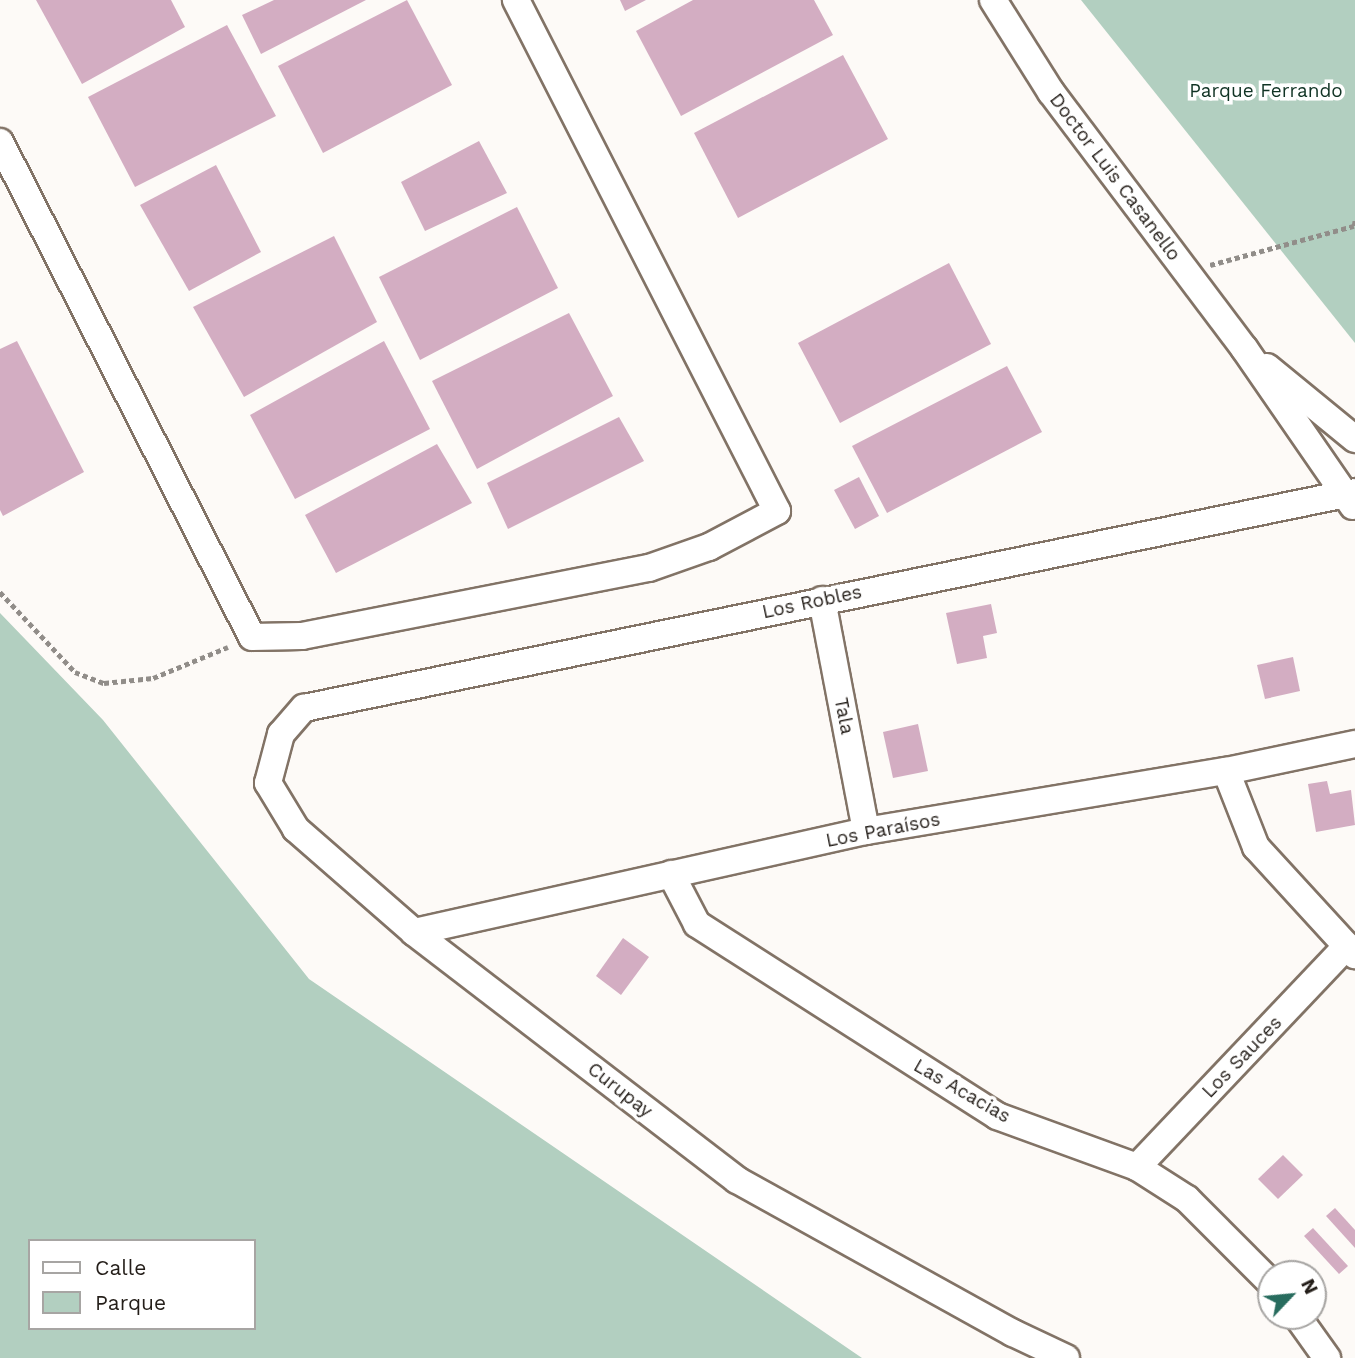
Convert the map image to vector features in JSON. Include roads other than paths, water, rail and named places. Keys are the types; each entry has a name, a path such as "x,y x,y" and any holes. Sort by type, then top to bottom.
{"street":[{"path":"0,142 252,637 302,636 649,568 709,547 777,511 516,0"},
{"name":"Doctor Luis Casanello","path":"993,0 1051,92 1244,348 1351,497"},
{"name":"Doctor Luis Casanello","path":"1244,348 1355,439"},
{"name":"Los Robles","path":"281,734 304,708 822,600 1351,497"},
{"name":"Tala","path":"822,600 866,831"},
{"name":"Curupay","path":"281,734 268,783 296,829 414,932 737,1180 1013,1333 1066,1358"},
{"name":"Los Paraísos","path":"414,932 866,831 1226,771 1355,744"},
{"path":"1226,771 1256,847 1351,950"},
{"name":"Las Acacias","path":"671,874 697,924 997,1116 1137,1167 1188,1199 1257,1269"},
{"name":"Los Sauces","path":"1137,1167 1351,950"},
{"path":"1307,1330 1327,1358"}],"park label":[{"name":"Parque Ferrando","path":"1266,91"}]}
